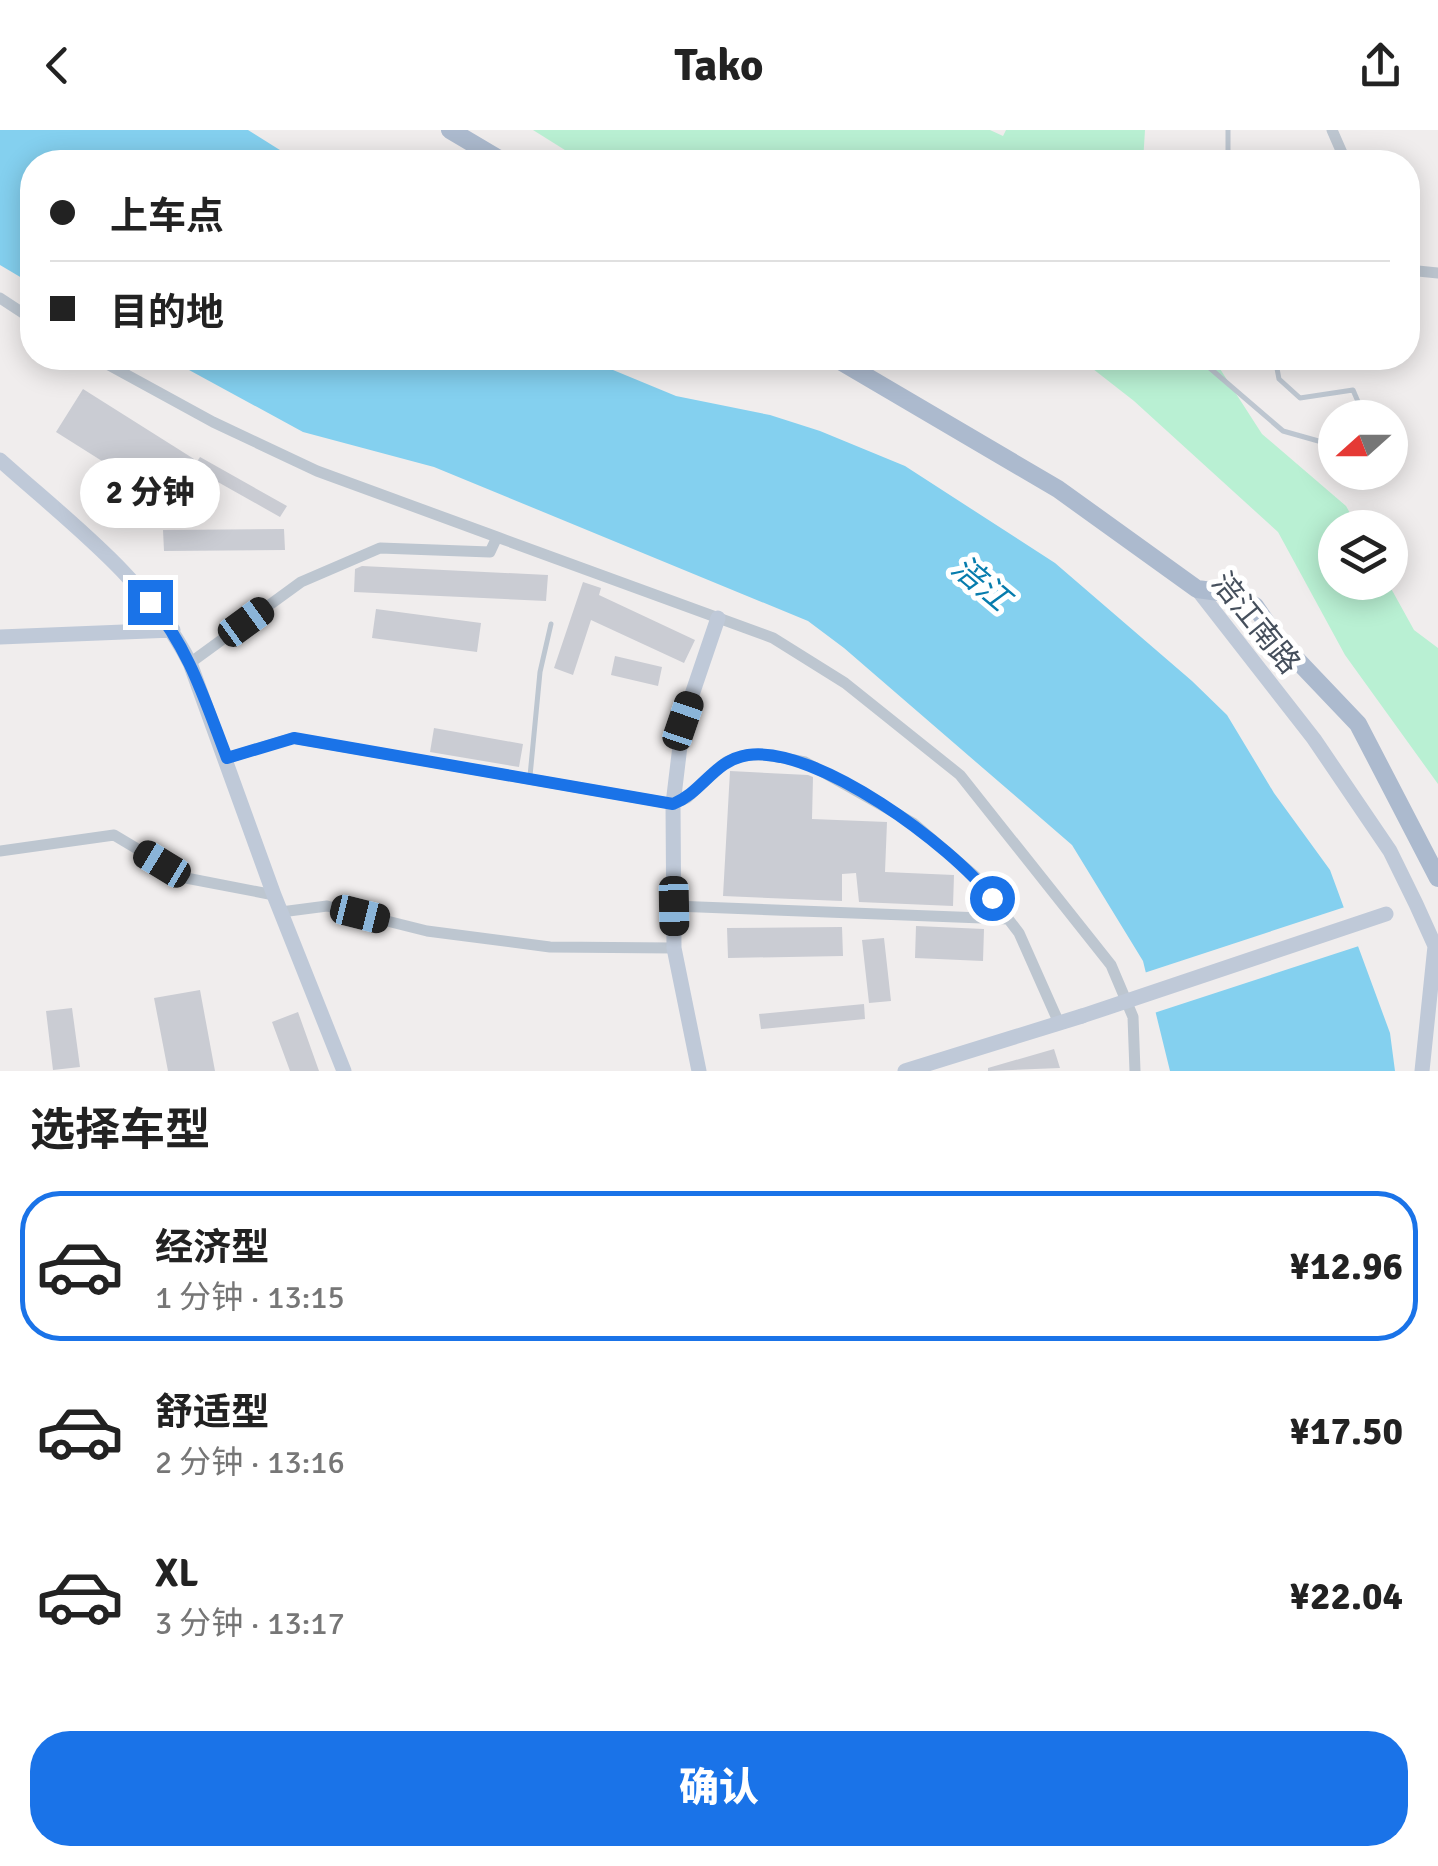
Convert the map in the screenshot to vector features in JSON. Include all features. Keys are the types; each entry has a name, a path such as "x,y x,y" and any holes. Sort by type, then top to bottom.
{"main road":[{"path":"450,130 484,150"},
{"name":"涪江南路","path":"855,370 1058,489 1197,589"},
{"path":"1197,589 1234,594 1255,606 1278,640 1358,724 1438,878"}],"street":[{"path":"118,370 213,422 317,471 773,638 845,683 960,774 1111,965 1133,1017 1135,1071"},
{"path":"0,460 109,557 174,630 227,758 274,895 344,1071"},
{"path":"190,663 301,582 380,548 490,552 496,537"},
{"name":"涪江南路","path":"1197,589 1314,739 1390,851 1436,946 1422,1071"},
{"path":"699,1071 674,948 673,804 683,721 718,618"},
{"path":"0,637 174,630"},
{"path":"227,758 294,738 673,804 687,798 726,762 767,754 805,762 913,822 976,878 1008,919 1041,977 1059,1023"},
{"path":"0,851 114,835 186,878 274,895"},
{"path":"905,1071 1416,904"},
{"path":"281,912 327,906 427,930 550,947 674,948"},
{"path":"674,906 1008,919"}],"lane":[{"path":"1212,370 1282,431 1318,441"},
{"path":"1277,370 1279,379 1300,398 1352,390 1357,400"},
{"path":"530,779 540,672 551,624"}],"green space":[{"path":"533,130 990,130 1003,136 1006,130 1145,130 1144,150 565,150"},
{"path":"1094,370 1221,370 1262,434 1318,482 1318,490 1327,490 1346,506 1348,510 1318,510 1318,600 1397,600 1414,630 1438,648 1438,784 1345,655 1278,532"}],"water":[{"path":"0,130 248,130 280,150 20,150 20,277 0,265"},
{"name":"涪江","path":"189,370 613,370 676,396 770,415 820,431 905,466 1055,563 1227,715 1274,793 1330,870 1390,1033 1395,1071 1170,1071 1143,961 1072,845 808,621 434,467 303,432"}],"pier":[{"path":"1348,906 1362,945 1151,1014 1141,974"}],"building":[{"path":"83,389 194,459 167,502 56,432"},
{"path":"200,457 287,506 280,517 193,468"},
{"path":"284,529 285,550 164,551 163,530"},
{"path":"362,566 548,575 546,601 354,592 355,569"},
{"path":"583,582 601,588 599,595 695,640 684,663 591,620 573,675 554,668"},
{"path":"376,609 481,623 477,652 372,638"},
{"path":"615,656 662,667 658,686 611,675"},
{"path":"434,728 523,744 519,767 430,752"},
{"path":"730,771 813,777 812,819 887,822 885,872 954,875 953,906 859,902 856,873 842,874 842,901 723,896"},
{"path":"916,926 984,929 983,961 915,958"},
{"path":"842,927 843,956 728,958 727,928"},
{"path":"884,938 891,1001 869,1003 862,940"},
{"path":"200,990 215,1071 168,1071 154,998"},
{"path":"864,1004 865,1019 761,1029 759,1014"},
{"path":"72,1008 80,1067 53,1070 46,1011"},
{"path":"298,1012 319,1071 290,1071 272,1022"},
{"path":"1054,1049 1060,1068 988,1071 988,1068"}],"route":[{"path":"150,602 174,630 227,758 294,738 673,804 700,788 708,775 726,762 767,754 805,762 913,822 976,878 992,898"}]}
